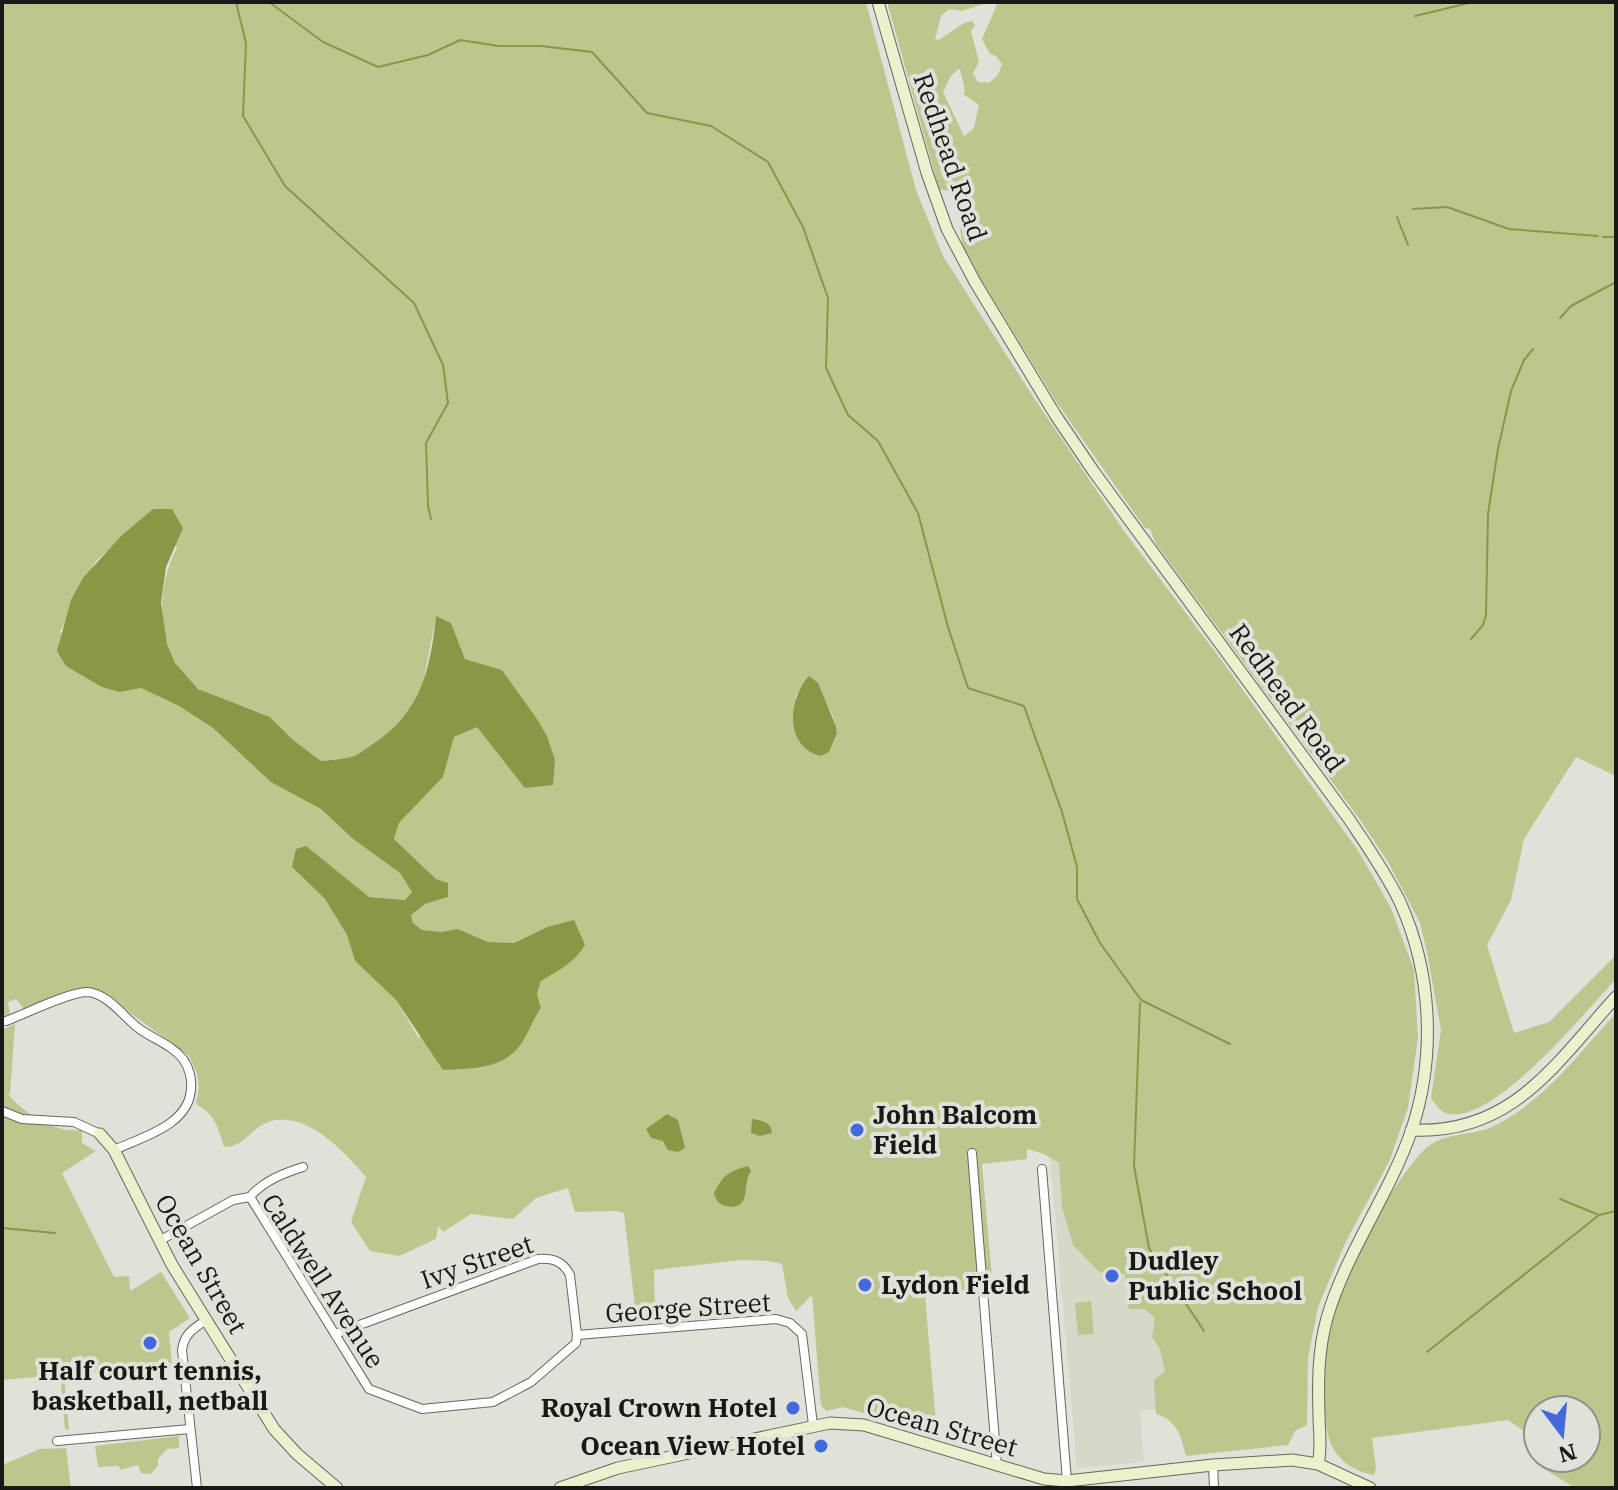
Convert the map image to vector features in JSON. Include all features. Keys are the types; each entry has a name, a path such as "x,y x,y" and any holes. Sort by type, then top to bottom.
{"main road":[{"name":"Redhead Road","path":"878,2 934,194 947,229 975,282 1056,416 1094,472 1349,819 1400,902 1418,953 1427,1016 1427,1054 1411,1130 1327,1319 1319,1365 1318,1464"},
{"path":"1411,1130 1454,1129 1495,1115 1517,1101 1553,1067 1616,997"},
{"name":"Ocean Street","path":"100,1134 114,1150 159,1241 274,1429 297,1454 337,1488"},
{"name":"Ocean Street","path":"560,1488 585,1483 618,1468 813,1425 841,1423 864,1425 997,1466 1044,1484 1111,1482 1213,1465 1292,1460 1318,1464"},
{"path":"1318,1464 1370,1488"}],"street":[{"path":"6,1021 74,994 95,994 184,1060 192,1085 186,1108 169,1124 114,1150"},
{"name":"Ocean Street","path":"2,1111 22,1119 74,1122 100,1134"},
{"path":"972,1153 997,1466"},
{"path":"250,1197 257,1189 285,1173 303,1167"},
{"path":"1042,1169 1067,1481"},
{"name":"Caldwell Avenue","path":"159,1241 233,1200 250,1197 369,1389 422,1409 493,1402 531,1382 576,1343 577,1335"},
{"name":"Ivy Street","path":"335,1334 538,1259 551,1258 566,1267 570,1275 577,1335"},
{"name":"George Street","path":"577,1335 776,1319 790,1323 802,1334 813,1425"},
{"path":"197,1488 182,1350 184,1340 206,1320"},
{"path":"57,1441 190,1429"},
{"path":"1213,1465 1214,1488"}],"shaded area":[{"path":"2,2 866,2 916,190 943,256 1124,531 1359,852 1391,908 1414,970 1418,1038 1408,1108 1389,1162 1346,1241 1318,1307 1308,1358 1307,1425 1295,1431 1288,1445 1186,1456 1173,1425 1156,1414 1154,1380 1165,1372 1160,1349 1152,1337 1155,1318 1144,1309 1129,1309 1125,1274 1099,1272 1073,1245 1062,1207 1059,1163 1044,1154 1027,1149 1027,1159 982,1164 993,1289 925,1295 937,1435 843,1407 827,1411 821,1406 812,1295 796,1311 788,1298 782,1264 741,1260 654,1270 655,1314 653,1319 640,1320 636,1315 624,1213 575,1212 568,1188 536,1198 513,1219 471,1214 443,1232 438,1226 436,1239 399,1256 370,1251 351,1222 366,1177 347,1156 309,1126 280,1119 260,1126 237,1144 224,1147 212,1117 196,1104 199,1087 197,1073 189,1056 107,996 59,995 24,1009 16,999 8,1002 10,1013 2,1017","holes":["153,509 177,548 165,584 163,623 174,660 184,676 216,698 269,717 321,761 355,757 385,736 410,710 422,688 436,617 451,623 465,659 502,670 547,736 499,752 478,726 454,737 443,777 399,823 394,839 436,879 448,897 425,904 411,915 413,923 422,930 441,932 458,929 488,942 514,943 547,927 574,921 579,936 561,969 541,981 537,994 541,1008 531,1021 525,1039 418,1037 396,1000 355,961 347,935 325,899 292,867 369,897 405,900 413,893 400,873 353,839 321,809 271,781 213,728 179,706 141,688 120,692 60,632 95,562","809,676 835,720 836,736 829,752 795,697"]},
{"path":"887,2 990,2 962,11 949,9 941,16 935,40 972,21 975,25 971,31 979,62 973,73 978,82 989,83 998,75 1002,64 990,54 982,39 998,2 1616,2 1616,776 1576,757 1524,839 1511,900 1487,945 1514,1033 1549,1022 1616,955 1616,979 1538,1062 1491,1101 1468,1112 1449,1114 1431,1098 1441,1030 1427,952 1420,923 1388,862 1057,403 962,244 958,207 949,191 939,189","holes":["960,69 963,94 979,105 974,128 964,136 943,92 951,76"]},
{"path":"153,509 172,509 183,528 166,567 161,603 167,644 175,663 198,689 270,717 321,761 357,755 389,732 402,718 420,689 426,672 436,616 451,623 465,659 502,670 537,719 555,760 553,785 525,788 477,727 454,737 443,777 399,823 394,839 436,879 448,883 448,897 425,904 411,915 413,923 422,930 441,932 458,929 488,942 514,943 547,927 574,920 585,945 560,970 541,981 537,994 541,1008 523,1041 507,1057 488,1066 443,1070 396,1000 355,961 347,935 325,899 292,867 296,849 306,846 369,897 405,900 412,892 400,873 353,839 321,809 271,782 213,728 179,706 141,688 120,692 102,687 66,666 57,651 71,600 83,578 120,537"},
{"path":"809,676 818,683 836,726 837,734 829,752 820,756 800,743 793,721 797,697"},
{"path":"1616,1013 1616,1488 1575,1488 1552,1474 1602,1474 1602,1394 1522,1394 1522,1430 1508,1420 1372,1438 1374,1475 1360,1471 1340,1458 1334,1450 1327,1429 1324,1391 1326,1353 1336,1302 1363,1242 1393,1191 1421,1153 1440,1140 1492,1127 1510,1117 1559,1076"},
{"path":"15,1024 8,1094 26,1111 47,1124 64,1130 82,1130 82,1143 96,1151 62,1173 114,1277 129,1276 130,1291 161,1272 190,1318 169,1332 172,1365 64,1375 69,1430 65,1429 60,1375 2,1380 2,1025 4,1029"},
{"path":"667,1114 678,1120 685,1148 678,1152 668,1150 663,1141 651,1138 646,1129"},
{"path":"752,1119 768,1124 772,1133 760,1136 751,1133"},
{"name":"Dudley Public School","path":"1151,1135 1176,1408 1140,1411 1144,1462 1077,1468 1049,1144"},
{"path":"748,1166 751,1171 740,1205 734,1207 719,1203 714,1193 720,1182 731,1172"},
{"path":"1091,1301 1094,1334 1078,1335 1075,1303"},
{"path":"179,1436 179,1448 167,1449 151,1474 141,1473 138,1465 121,1470 118,1466 98,1467 95,1446"},
{"path":"66,1448 71,1488 2,1488 2,1465 40,1449"}],"waterway":[{"path":"236,2 246,43 243,116 285,186 414,303 443,365 448,403 426,443 431,519"},
{"path":"269,2 323,42 378,67 428,55 460,40 499,46 541,46 592,52 647,113 711,126 768,162 803,227 828,298 826,368 848,415 878,441 918,513 948,627 968,688 1024,706 1062,812 1077,867 1077,899 1100,943 1141,1000 1230,1044"},
{"path":"1415,16 1473,2"},
{"path":"1413,209 1447,207 1509,229 1598,236"},
{"path":"1397,217 1408,245"},
{"path":"1603,237 1616,237"},
{"path":"1560,318 1571,306 1616,282"},
{"path":"1471,639 1483,625 1486,615 1488,514 1498,449 1511,391 1524,360 1533,349"},
{"path":"1140,1003 1134,1166 1149,1248 1204,1331"},
{"path":"1560,1199 1599,1215"},
{"path":"1427,1352 1599,1215 1616,1211"},
{"path":"2,1228 55,1233"}],"place":[{"name":"John Balcom Field","path":"857,1130"},
{"name":"Dudley Public School","path":"1112,1276"},
{"name":"Lydon Field","path":"865,1285"},
{"name":"Half court tennis, basketball, netball","path":"150,1343"},
{"name":"Royal Crown Hotel","path":"793,1408"},
{"name":"Ocean View Hotel","path":"821,1446"}]}
